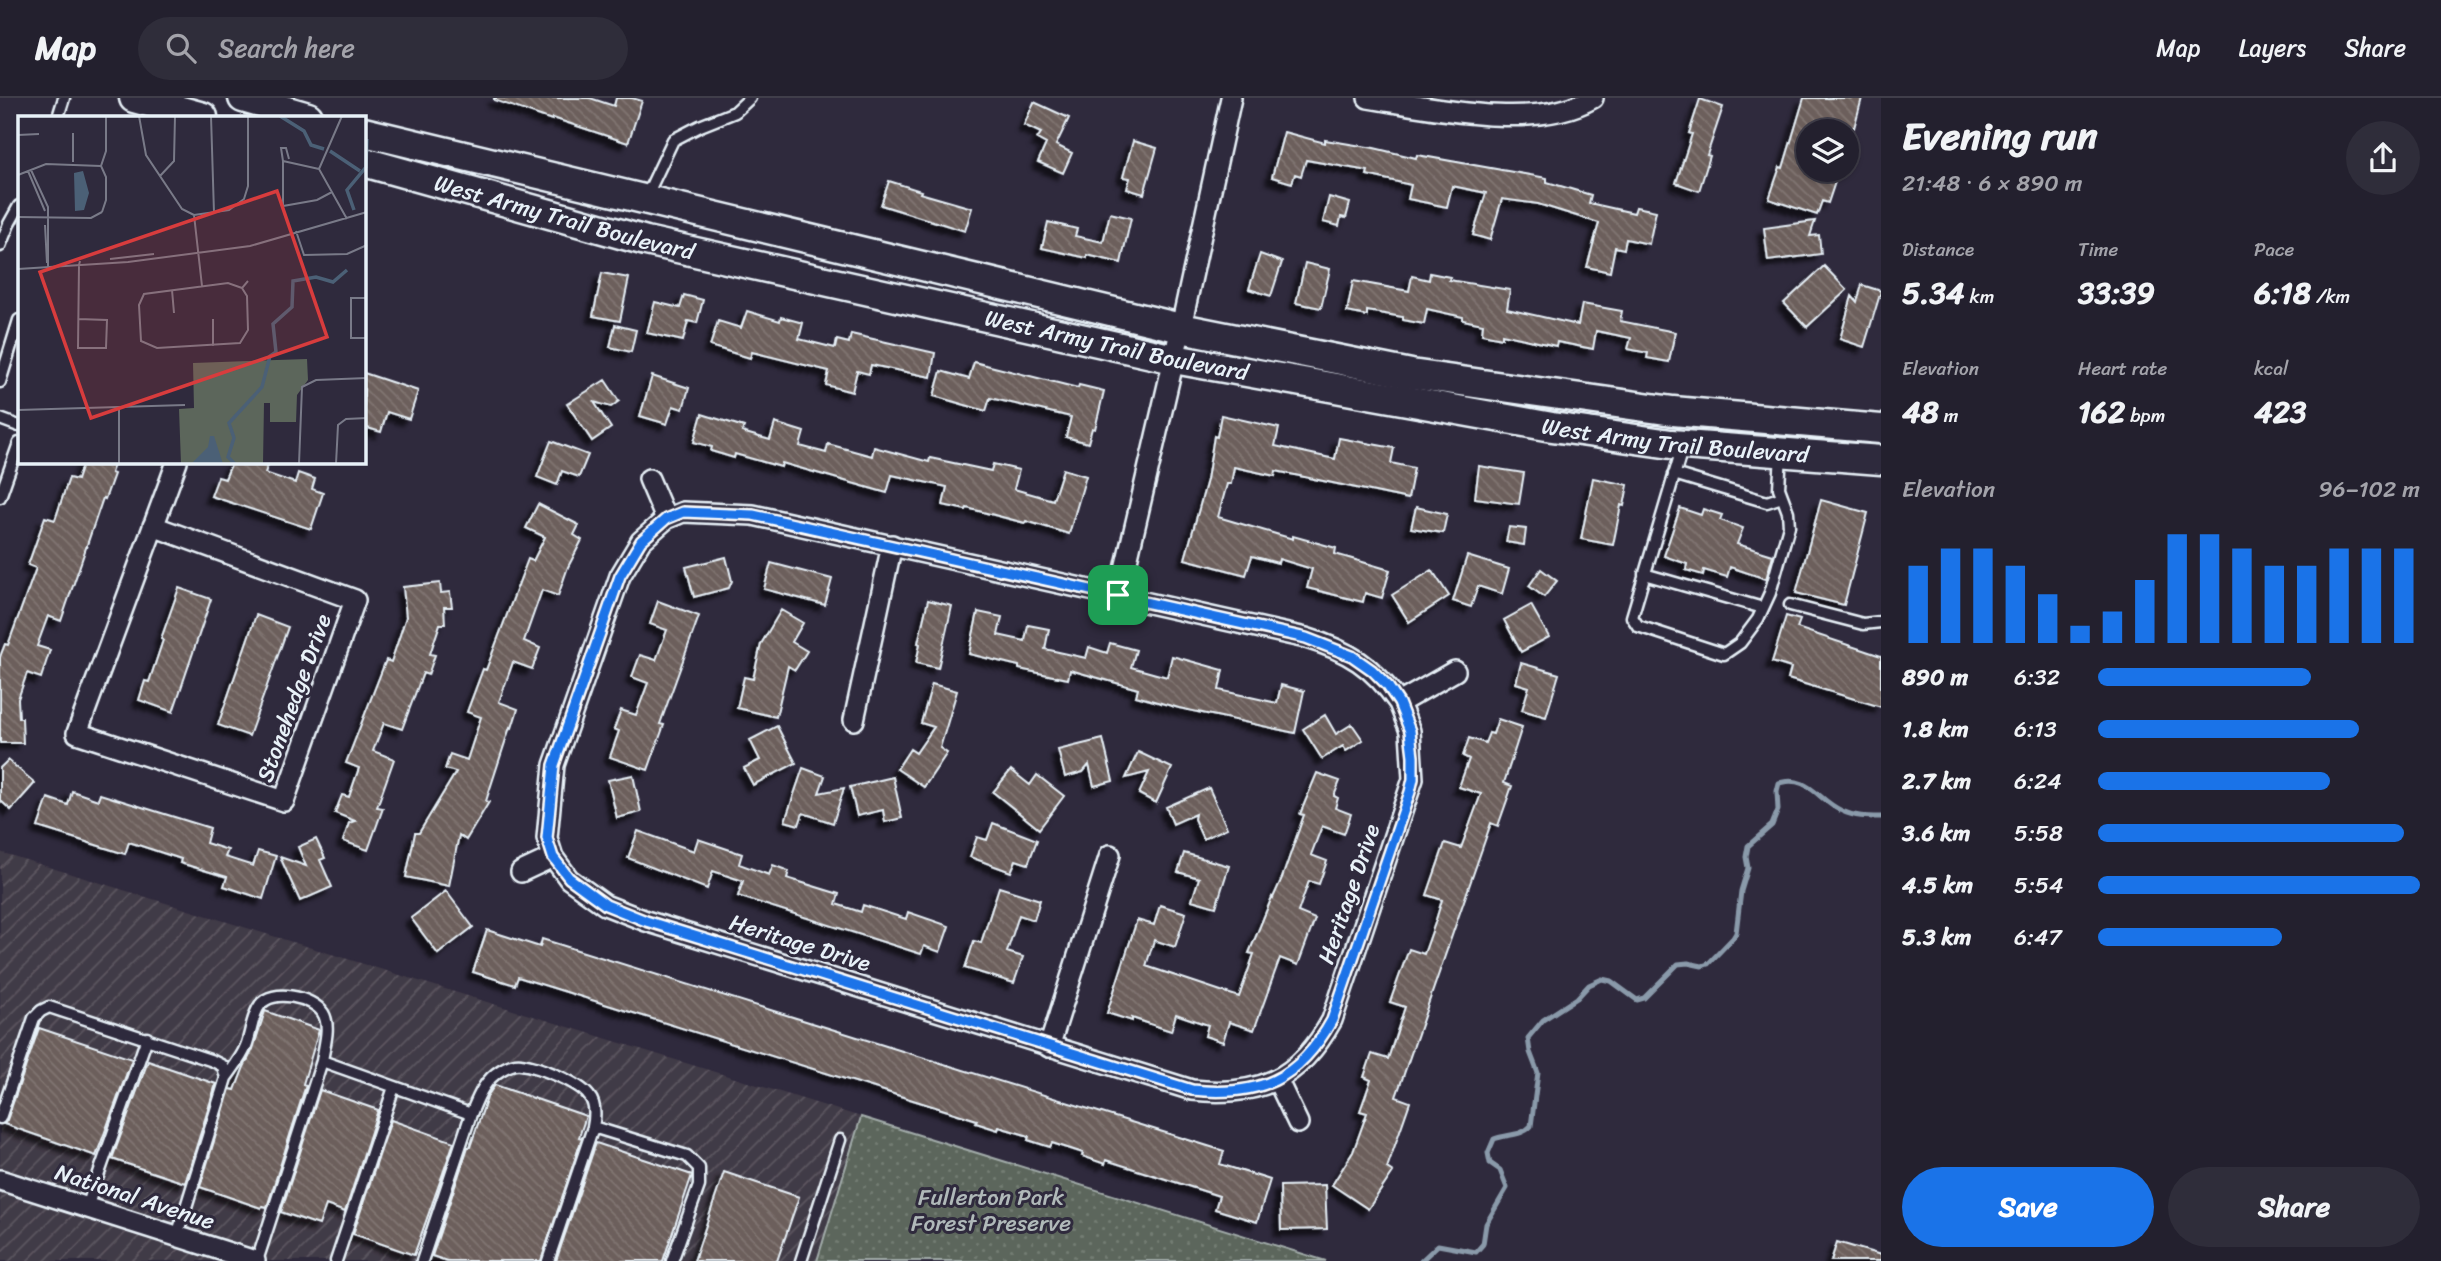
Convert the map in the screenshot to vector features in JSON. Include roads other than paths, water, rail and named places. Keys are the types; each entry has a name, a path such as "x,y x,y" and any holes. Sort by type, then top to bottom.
{"main road":[{"path":"243,98 304,116"},
{"path":"147,107 197,116"},
{"name":"West Army Trail Boulevard","path":"366,132 1181,328 1410,374 1673,411 1881,429"},
{"name":"West Army Trail Boulevard","path":"366,163 646,241 1174,359 1552,428 1677,445 1881,460"},
{"path":"646,241 650,202"},
{"path":"1673,411 1677,445"},
{"path":"1781,453 1783,420"}],"street":[{"path":"1118,595 1174,359 1231,98"},
{"path":"1378,99 1495,116 1541,114 1593,98"},
{"name":"Stonehedge Drive","path":"153,526 355,600 284,801 77,733 153,526 176,464"},
{"path":"521,872 553,857 547,838 554,765 620,576 641,541 666,519 649,479"},
{"name":"Heritage Drive","path":"553,857 569,878 606,905 646,921 1192,1090 1222,1093 1251,1089 1277,1079 1320,1042 1332,1020 1410,792 1413,756 1410,731 1399,703 1372,670 1329,645 1118,595 753,515 683,512 666,519"},
{"path":"853,720 892,545"},
{"path":"1399,703 1455,671"},
{"path":"1049,1047 1110,855"},
{"path":"1277,1079 1298,1123"},
{"name":"National Avenue","path":"0,1180 177,1236 224,1256 256,1261"}],"lane":[{"path":"58,116 64,98"},
{"path":"650,202 673,140 699,126 735,113 750,98"},
{"path":"0,246 18,208"},
{"path":"0,382 18,323"},
{"path":"0,419 18,426"},
{"path":"1677,445 1674,474 1632,617 1638,626 1724,654 1740,643 1758,619 1770,593 1789,526 1788,512 1779,488 1781,453"},
{"path":"0,497 18,446"},
{"path":"1674,474 1767,502 1782,497"},
{"path":"1644,574 1763,608"},
{"path":"1790,605 1864,624 1881,622"},
{"path":"177,1236 226,1078 245,1049 260,1004 273,996 287,995 309,1002 323,1012 327,1028 322,1060 256,1261"},
{"path":"0,1118 34,1018 49,1007 56,1007 213,1060 223,1066 226,1078"},
{"path":"87,1207 147,1038"},
{"path":"322,1060 471,1114"},
{"path":"422,1261 471,1114 485,1083 501,1070 518,1063 574,1084 590,1096 595,1114 548,1261"},
{"path":"336,1261 394,1087"},
{"path":"593,1127 687,1156 699,1168 699,1186 672,1261"},
{"path":"801,1261 840,1140"}],"waterway":[{"path":"1421,1261 1438,1245 1476,1252 1483,1244 1486,1224 1507,1188 1500,1170 1490,1163 1488,1153 1494,1139 1519,1133 1531,1126 1538,1073 1528,1038 1543,1020 1577,998 1589,985 1602,979 1611,981 1637,1000 1644,998 1678,964 1708,964 1733,938 1748,868 1748,846 1772,825 1778,810 1779,783 1798,782 1847,813 1881,817"}],"park label":[{"name":"Fullerton Park Forest Preserve","path":"991,1210"}]}
